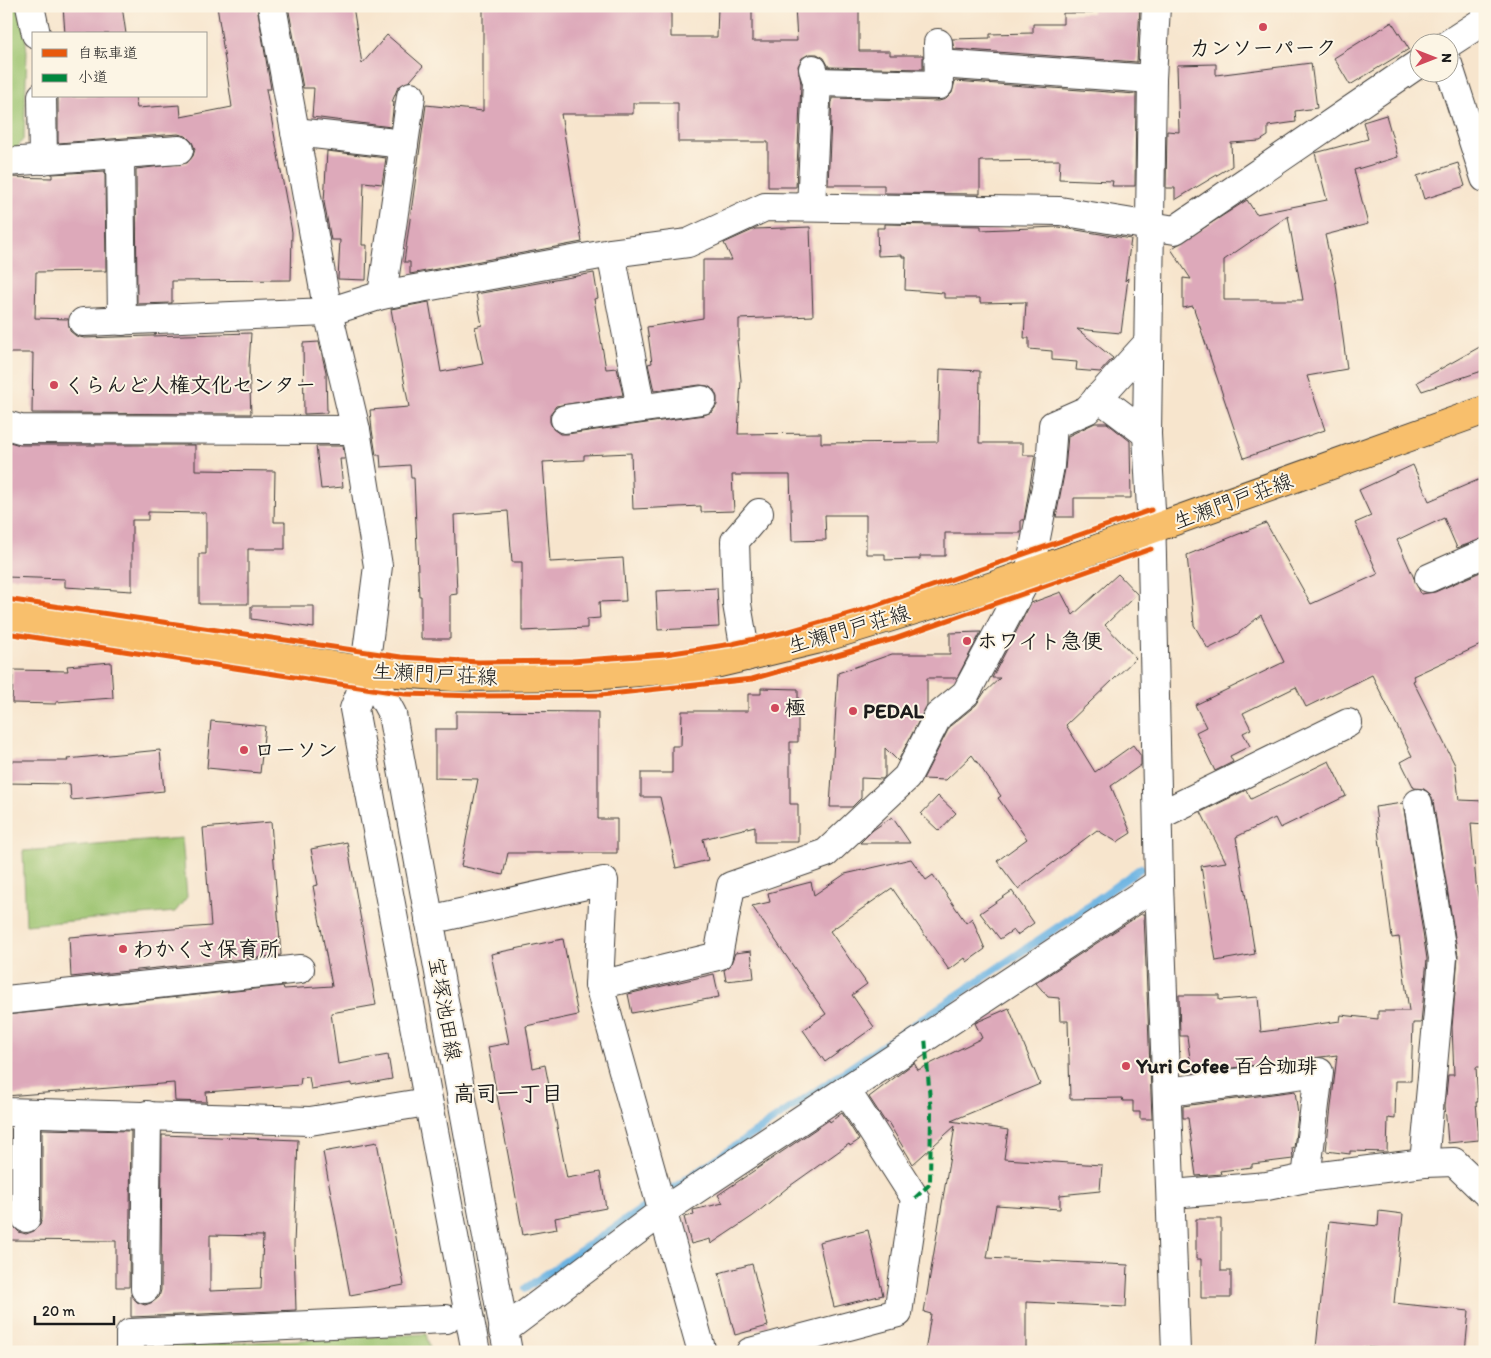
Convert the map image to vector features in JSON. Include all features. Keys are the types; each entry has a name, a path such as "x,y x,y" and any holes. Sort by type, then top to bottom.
{"main road":[{"name":"生瀬門戸荘線","path":"6,615 369,671 473,678 589,676 702,667 816,640 1029,574 1485,410"}],"street":[{"path":"30,6 36,32"},
{"path":"272,6 328,312 356,430 378,566 367,652 369,671 354,709 427,1102 476,1352"},
{"path":"1156,6 1152,79 1147,434 1159,883 1172,1194 1176,1352"},
{"path":"1458,38 1485,20"},
{"path":"812,207 815,76 939,85 939,54 1152,79"},
{"path":"83,322 328,312 382,295 611,253 688,243 765,207 1060,211 1176,230 1408,71"},
{"path":"1454,82 1485,178"},
{"path":"382,295 411,96"},
{"path":"42,98 43,160"},
{"path":"295,132 404,144"},
{"path":"6,162 179,150"},
{"path":"120,154 122,321"},
{"path":"611,253 641,408"},
{"path":"599,985 718,956 730,886 826,853 907,777 938,716 966,693 1029,574 1050,466 1053,425 1087,410 1147,344"},
{"path":"1098,397 1147,434"},
{"path":"565,419 702,400"},
{"path":"6,424 20,429 356,430"},
{"path":"746,657 737,604 735,541 759,513"},
{"path":"1429,578 1485,553"},
{"name":"宝塚池田線","path":"369,671 392,714 506,1341"},
{"path":"1158,816 1348,723"},
{"path":"1418,803 1443,958 1424,1163"},
{"path":"429,920 604,882 599,985 702,1352"},
{"path":"506,1341 663,1211 1159,883"},
{"path":"6,1000 300,969"},
{"path":"1168,1092 1319,1072 1306,1178"},
{"path":"750,1352 898,1314 915,1198 846,1090"},
{"path":"26,1218 16,1113 147,1115 310,1121 427,1102"},
{"path":"145,1289 147,1115"},
{"path":"1172,1194 1267,1186 1306,1178 1424,1163 1454,1162 1485,1192"},
{"path":"130,1352 130,1333 446,1319"}],"green space":[{"path":"6,6 22,6 27,52 24,138 17,148 6,149"},
{"path":"182,838 187,897 175,912 26,925 23,851"},
{"path":"426,1334 431,1352 153,1352 155,1347"}],"building":[{"path":"63,6 122,6 126,32 65,32"},
{"path":"217,6 257,6 271,89 266,89 292,232 291,280 172,281 172,303 137,304 136,169 187,163 193,156 195,149 192,142 186,136 178,134 58,143 58,98 135,98 137,108 180,105 181,117 232,107"},
{"path":"288,6 353,6 362,64 387,35 423,66 410,81 398,87 392,102 394,102 391,127 312,117 314,88 303,88"},
{"path":"483,6 671,7 671,37 717,37 718,6 752,6 752,41 797,41 795,6 859,6 859,51 890,51 890,55 923,55 923,69 829,67 824,58 817,54 809,54 802,58 798,66 801,84 796,187 768,187 768,142 678,142 678,103 633,103 633,114 561,114 582,242 410,274 410,262 404,262 426,105 483,111"},
{"path":"1092,6 1140,6 1137,62 954,49 952,39 990,38 990,34 1033,33 1033,24 1063,24 1063,13 1092,13"},
{"path":"1392,22 1408,47 1408,50 1350,85 1334,58"},
{"path":"1311,63 1317,108 1295,111 1296,122 1268,126 1268,136 1260,141 1231,143 1232,166 1175,200 1175,188 1166,188 1167,131 1179,132 1177,65 1216,64 1216,75"},
{"path":"955,81 1136,94 1135,186 1112,186 1113,181 1059,179 1060,160 980,161 980,194 884,193 884,185 828,185 832,98 939,101 946,99 952,93"},
{"path":"1386,115 1398,157 1354,170 1368,224 1325,235 1336,284 1347,369 1307,376 1325,430 1244,458 1193,306 1183,308 1183,278 1191,279 1171,249 1247,200 1256,214 1327,200 1315,153 1368,139 1363,122","holes":["1288,216 1303,300 1224,300 1224,260"]},
{"path":"327,151 386,158 382,184 364,182 362,245 367,245 366,280 338,279 340,240 331,240 324,202"},
{"path":"1458,163 1465,186 1424,199 1417,176"},
{"path":"105,171 106,271 36,272 35,318 68,319 70,331 76,336 84,338 251,333 249,365 251,414 32,413 33,353 6,353 6,177 52,178 52,174"},
{"path":"885,224 981,226 981,230 1058,227 1131,239 1125,281 1128,278 1121,333 1077,329 1113,358 1100,372 1076,370 1077,362 1052,360 1052,351 1029,349 1029,338 1024,338 1026,302 980,303 980,298 944,298 944,293 905,290 906,257 902,257 902,255 878,256 877,228 885,228"},
{"path":"810,227 813,316 739,319 739,340 737,340 741,380 738,434 821,433 821,443 938,442 940,369 980,371 979,443 1023,443 1023,455 1035,455 1024,520 1021,520 1021,533 945,533 945,556 920,556 920,559 885,560 885,554 866,554 866,515 825,515 826,540 792,541 790,475 732,475 734,511 701,512 701,506 633,509 631,453 584,455 584,460 543,462 550,562 623,558 626,601 599,602 600,618 587,619 587,628 522,631 522,562 512,562 508,511 454,515 457,594 450,595 450,639 421,639 421,596 419,596 414,478 411,478 410,465 381,467 380,455 376,455 370,410 409,407 391,309 429,302 441,372 483,364 475,327 482,325 476,294 594,273 598,298 594,299 606,369 617,368 623,395 556,406 550,414 550,422 553,429 560,434 567,434 704,415 712,412 717,405 717,397 714,390 708,386 700,385 654,391 648,364 652,363 647,327 703,318 703,260 732,260 724,243 755,229"},
{"path":"319,342 326,372 327,413 304,414 303,343"},
{"path":"1485,344 1485,370 1422,391 1417,382"},
{"path":"1095,423 1107,423 1130,441 1131,498 1074,498 1074,517 1056,517 1065,469 1068,436"},
{"path":"6,441 20,445 195,445 195,470 275,471 274,522 285,522 285,549 248,549 248,604 199,604 199,554 206,554 206,513 148,512 148,520 132,520 132,591 65,587 65,579 6,577"},
{"path":"316,446 343,446 345,459 340,459 343,487 321,489"},
{"path":"1413,465 1429,501 1485,477 1485,538 1457,548 1444,518 1397,540 1421,594 1435,592 1485,570 1485,643 1413,676 1415,680 1413,681 1455,765 1459,800 1485,801 1485,824 1471,823 1476,883 1485,934 1483,1067 1476,1067 1479,1140 1448,1143 1445,1106 1448,1075 1454,1075 1452,1027 1458,956 1433,801 1430,794 1424,789 1414,788 1401,762 1412,756 1372,675 1306,707 1296,687 1243,713 1251,729 1243,733 1250,746 1230,756 1233,762 1215,771 1196,732 1206,727 1195,705 1284,662 1261,615 1236,635 1208,649 1194,625 1187,555 1266,523 1311,604 1378,574 1355,523 1371,516 1359,490"},
{"path":"1118,574 1137,594 1105,625 1136,658 1066,725 1095,772 1133,745 1141,756 1141,765 1111,786 1131,833 1117,842 1097,830 1018,889 997,861 1027,839 998,798 1001,796 972,755 946,780 923,779 950,726 976,705 984,693 1000,678 992,678 1031,603 1061,592 1073,615"},
{"path":"717,588 719,627 658,630 656,591"},
{"path":"251,606 314,606 314,628 251,619"},
{"path":"981,632 957,678 927,678 927,705 898,761 885,748 885,776 883,779 861,778 861,798 852,807 830,807 838,673 892,654 950,654 950,633"},
{"path":"111,662 113,698 56,702 56,704 12,703 13,670 68,671 67,666"},
{"path":"761,688 798,689 798,742 790,742 790,804 798,804 798,842 755,842 755,826 703,839 708,860 676,868 660,797 641,797 641,773 672,773 672,746 681,746 682,711 748,711 748,694 761,694"},
{"path":"456,711 598,712 598,819 617,819 617,853 508,853 503,875 461,866 478,779 435,778 435,729 456,729"},
{"path":"211,721 265,726 260,773 207,768"},
{"path":"160,750 164,791 71,800 70,784 6,783 6,761 68,761 67,759"},
{"path":"1329,761 1346,796 1280,828 1275,818 1236,837 1255,954 1216,961 1201,866 1226,862 1201,812 1246,790 1251,799"},
{"path":"938,796 956,813 939,831 921,814"},
{"path":"1403,803 1427,959 1421,1023 1413,1023 1411,1081 1396,1081 1395,1119 1388,1118 1387,1152 1350,1151 1350,1154 1326,1151 1337,1055 1192,1073 1187,1036 1180,1036 1179,995 1219,995 1219,1000 1258,997 1261,1032 1340,1021 1341,1015 1378,1019 1378,1011 1409,1011 1399,937 1392,938 1375,807"},
{"path":"892,817 910,843 860,843 873,830"},
{"path":"271,822 281,955 71,977 69,937 211,926 203,828"},
{"path":"347,842 376,1005 331,1013 338,1064 388,1055 392,1079 352,1086 352,1083 311,1089 309,1077 301,1078 300,1085 206,1092 207,1102 175,1101 174,1083 6,1096 6,1015 283,986 284,989 332,986 313,886 318,885 311,849"},
{"path":"911,859 926,880 933,875 966,923 972,918 985,949 967,962 965,958 949,970 892,888 830,931 867,984 852,995 874,1027 825,1062 803,1030 826,1014 752,906 770,902 768,893 811,882 814,895 845,874"},
{"path":"1012,891 1034,923 1017,935 1013,930 1000,939 980,913"},
{"path":"1141,914 1144,914 1152,1119 1140,1119 1140,1112 1133,1112 1133,1101 1123,1101 1122,1098 1070,1099 1068,1021 1060,1021 1059,998 1048,997 1036,983"},
{"path":"563,939 578,1015 526,1026 533,1068 545,1065 567,1178 600,1172 606,1208 555,1218 557,1229 523,1235 488,1047 509,1043 491,954"},
{"path":"751,951 754,978 726,981 724,970 730,966 735,953"},
{"path":"714,974 719,997 632,1013 628,994"},
{"path":"1009,1008 1040,1084 951,1121 1008,1130 1004,1159 1102,1165 1100,1191 1060,1195 1060,1209 996,1205 987,1258 1128,1265 1126,1307 1026,1302 1026,1352 925,1352 931,1314 924,1312 955,1126 913,1164 888,1122 886,1123 869,1097 914,1063 918,1070 982,1038 975,1023"},
{"path":"1295,1091 1298,1115 1294,1148 1292,1147 1293,1159 1252,1164 1252,1167 1220,1171 1221,1174 1196,1176 1188,1118 1183,1118 1183,1106"},
{"path":"842,1113 859,1140 850,1146 849,1144 787,1188 753,1216 711,1244 710,1239 691,1244 684,1217 694,1215 693,1210 723,1203 718,1195"},
{"path":"6,1128 10,1128 10,1218 13,1226 19,1232 26,1234 34,1231 40,1225 42,1218 42,1129 131,1131 129,1287 116,1287 116,1241 6,1240"},
{"path":"162,1135 298,1140 294,1245 296,1310 131,1317 131,1294 137,1302 145,1305 159,1297 161,1290","holes":["210,1235 263,1236 261,1289 210,1291"]},
{"path":"377,1142 404,1285 350,1295 323,1152"},
{"path":"1379,1211 1403,1214 1394,1303 1469,1311 1465,1352 1413,1352 1365,1347 1365,1352 1351,1352 1316,1348 1329,1221 1378,1226"},
{"path":"1196,1219 1221,1219 1221,1271 1231,1271 1231,1298 1201,1298 1201,1259 1196,1259"},
{"path":"868,1230 883,1295 834,1307 819,1242"},
{"path":"752,1264 768,1326 735,1335 719,1273"}],"waterway":[{"path":"672,1189 1080,912 1141,868"},
{"path":"526,1288 643,1208"}],"marked path":[{"path":"915,1198 930,1184 931,1113 925,1037"}],"cycle path":[{"path":"6,599 401,657 478,662 572,661 666,654 732,644 790,631 863,610 1151,510"},
{"path":"6,633 405,694 478,696 601,695 752,679 894,639 1151,549"}],"place":[{"name":"カンソーパーク","path":"1263,27"},
{"name":"くらんど人権文化センター","path":"54,385"},
{"name":"ホワイト急便","path":"967,641"},
{"name":"極","path":"775,708"},
{"name":"PEDAL","path":"853,711"},
{"name":"ローソン","path":"244,750"},
{"name":"わかくさ保育所","path":"123,949"},
{"name":"Yuri Cofee 百合珈琲","path":"1126,1066"}],"district":[{"name":"高司一丁目","path":"508,1093"}]}
